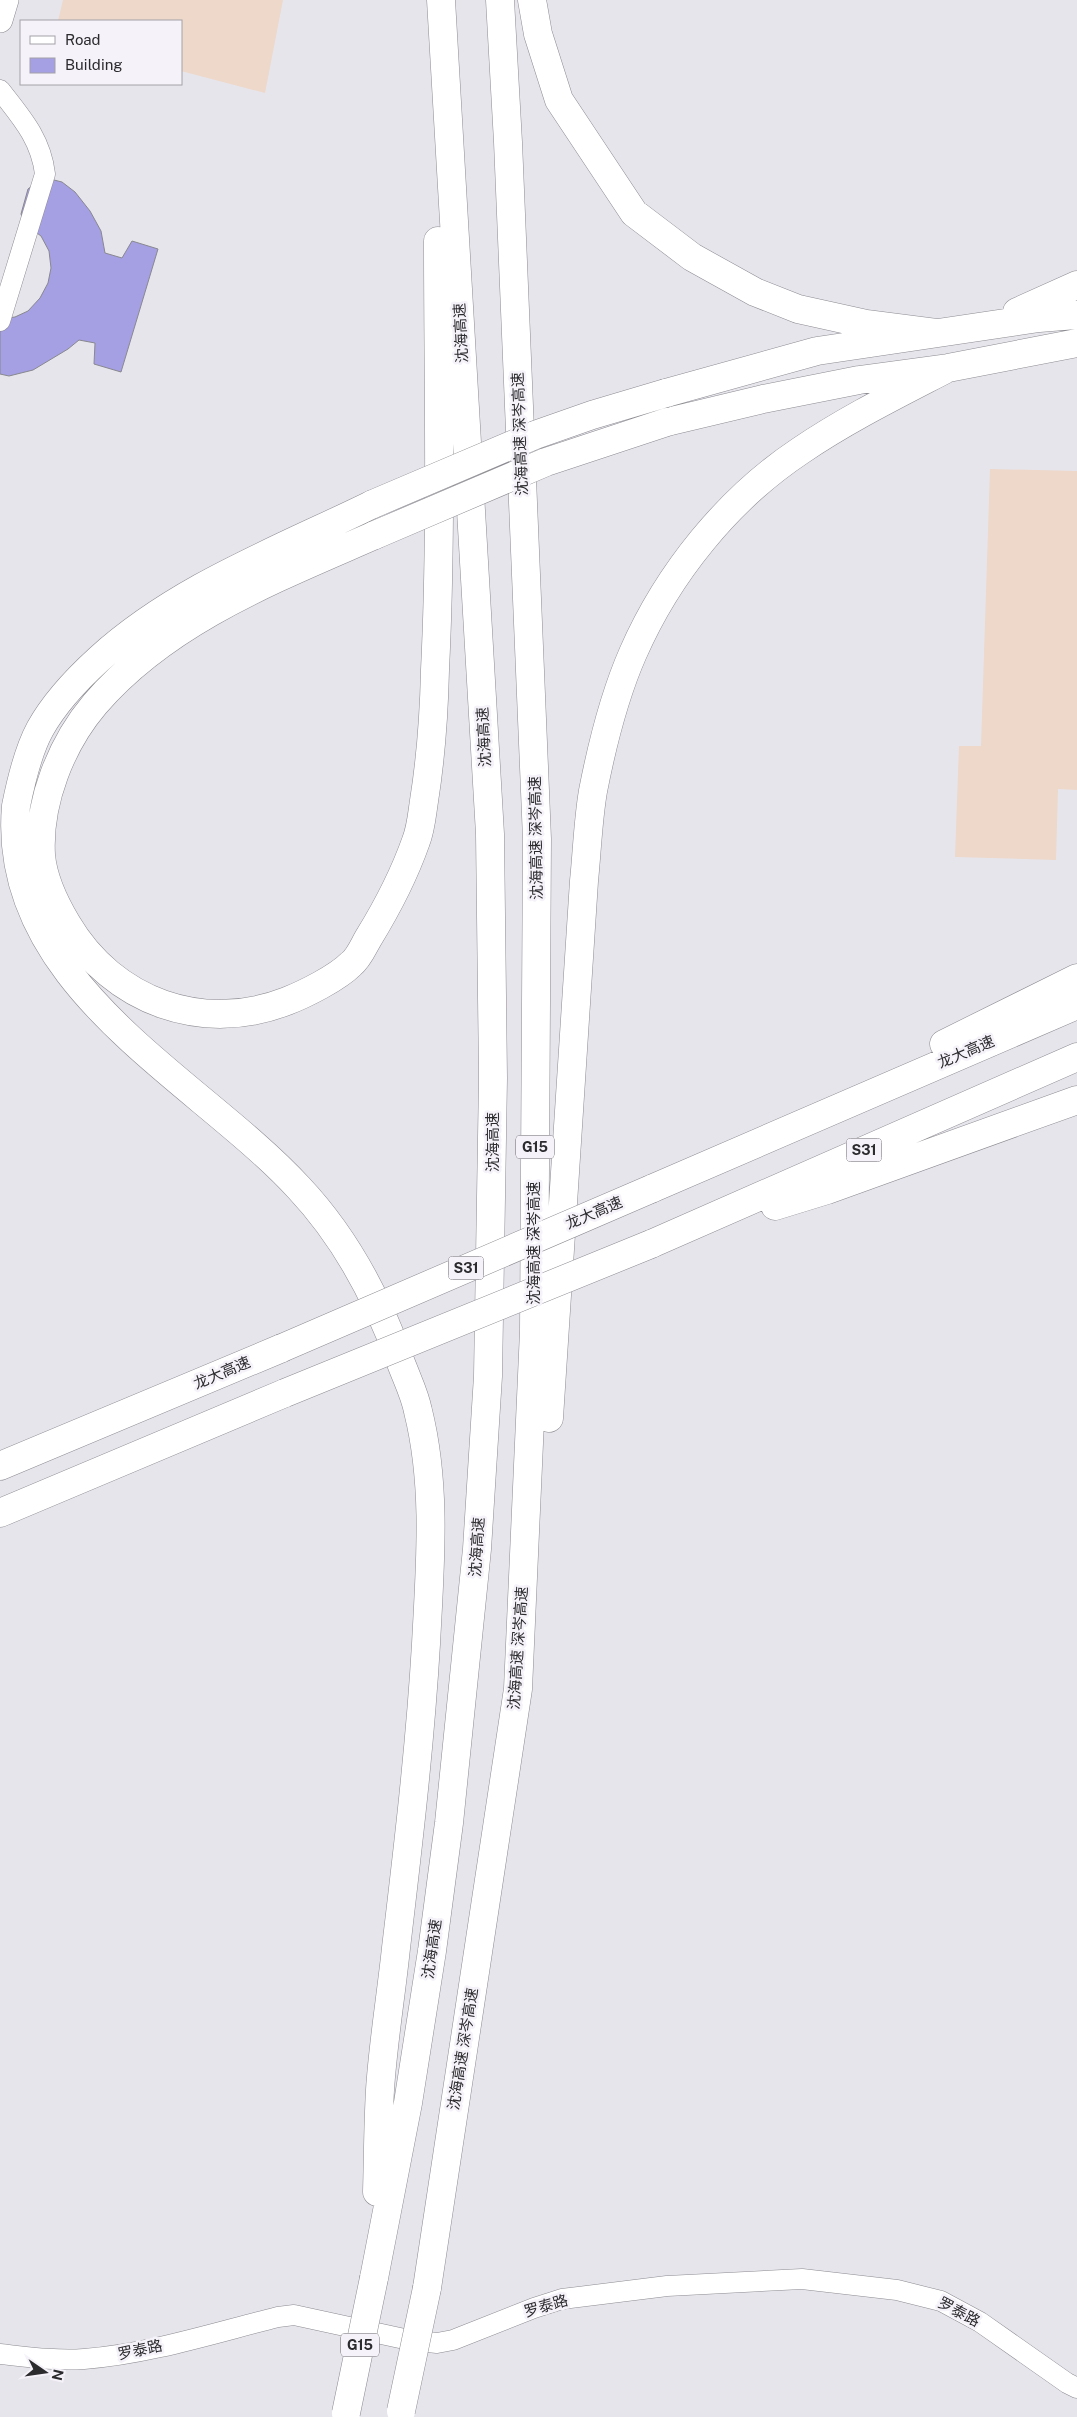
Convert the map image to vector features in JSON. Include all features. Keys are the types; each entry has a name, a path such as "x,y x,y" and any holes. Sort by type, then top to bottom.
{"highway":[{"path":"440,0 438,614 433,728 418,836 393,898 352,964 305,994 263,1011 226,1015 173,1007 136,994 105,972 77,940 54,901 41,858 44,814 54,774 73,734 96,702 163,642 253,589 375,535 546,462 667,422 763,398 859,380 948,368 1051,346 1077,343"},
{"name":"沈海高速","path":"374,2278 408,2103 432,1951 446,1842 462,1709 477,1548 488,1376 493,1088 490,834 440,0"},
{"name":"沈海高速 深岑高速","path":"400,2414 427,2288 518,1689 534,1330 538,839 508,142 500,0"},
{"path":"532,0 538,34 559,100 634,213 692,258 755,292 798,309 866,324 936,333"},
{"path":"980,326 1041,303 1077,285"},
{"path":"374,2278 380,2088 422,1701 430,1555 431,1486 418,1409 388,1328 342,1239 299,1188 255,1145 112,1026 78,992 50,958 27,915 18,883 13,849 14,819 20,784 39,730 72,684 127,634 188,593 373,504 535,435 592,415 666,393 817,352 980,326 1077,315"},
{"path":"1001,358 1077,357"},
{"path":"518,1689 540,1577 550,1386 584,881 593,793 610,718 633,653 666,593 706,535 751,488 799,451 850,419 948,368"},
{"path":"780,1132 984,1022 1077,978"},
{"name":"龙大高速","path":"0,1466 282,1348 1077,1005"},
{"name":"S31","path":"0,1513 285,1393 651,1244 1077,1057"},
{"path":"651,1244 827,1190 1077,1100"},
{"name":"G15","path":"346,2415 374,2278"}],"main road":[{"path":"0,20 6,0"}],"street":[{"path":"0,90 36,139 43,158 45,174 0,320"},
{"name":"罗泰路","path":"0,2354 83,2360 119,2355 278,2317 294,2315 409,2340 437,2343 453,2340 562,2299 667,2286 802,2279 897,2290 942,2300 980,2322 1077,2388"}],"shaded area":[{"path":"63,0 283,0 265,93 182,71 182,20 58,20"},
{"path":"990,469 1077,471 1077,790 1058,789 1056,860 955,857 959,746 981,746"}],"building":[{"path":"50,179 62,182 75,192 90,211 101,231 105,253 122,258 132,241 158,249 121,372 94,364 95,343 79,340 68,349 33,370 9,376 0,374 0,319 15,317 28,311 40,298 48,283 51,268 49,251 41,236 26,225 21,214 28,189 37,182"}]}
